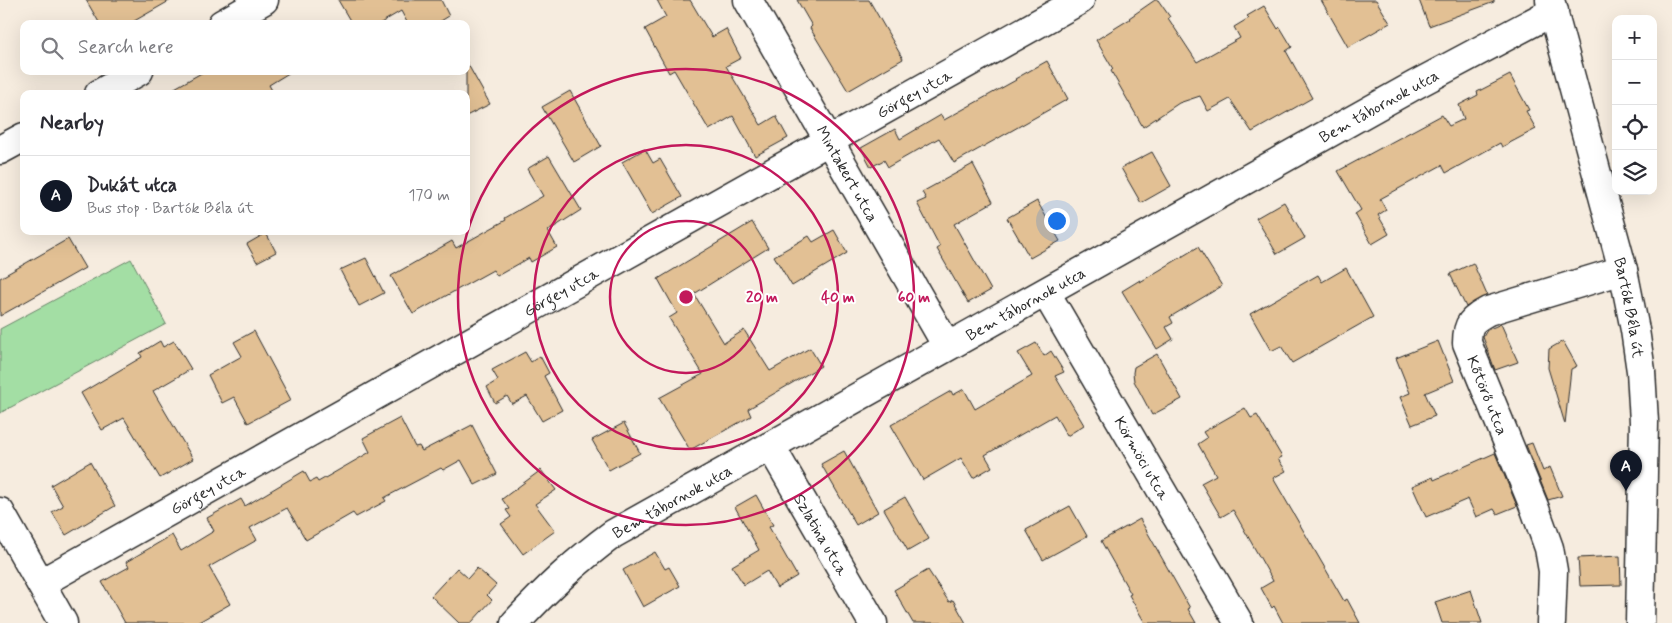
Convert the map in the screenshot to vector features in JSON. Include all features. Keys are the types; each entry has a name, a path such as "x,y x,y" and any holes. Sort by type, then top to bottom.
{"street":[{"path":"229,20 264,0"},
{"name":"Mintakert utca","path":"748,0 947,346"},
{"name":"Görgey utca","path":"41,583 1080,0"},
{"name":"Bartók Béla út","path":"1552,6 1623,270 1641,370 1644,422 1640,623"},
{"name":"Bem tábornok utca","path":"515,623 553,583 579,560 614,534 947,346 1046,293 1552,6"},
{"path":"106,90 132,75"},
{"path":"0,150 20,139"},
{"name":"Kőtörő utca","path":"1551,623 1553,572 1550,548 1467,343 1467,329 1475,318 1488,311 1623,270"},
{"name":"Körmöci utca","path":"1046,293 1239,623"},
{"name":"Szlatina utca","path":"771,447 874,623"},
{"path":"0,512 63,623"}],"green space":[{"path":"131,259 166,324 0,413 0,329"}],"building":[{"path":"86,0 171,0 136,20 98,20"},
{"path":"338,0 441,0 449,16 442,20 406,20 401,11 386,20 350,20"},
{"path":"657,0 690,0 712,37 726,29 741,58 726,66 761,125 776,116 788,138 755,156 733,116 709,130 674,70 669,73 645,29 666,17"},
{"path":"797,0 869,0 903,59 848,91 810,28 812,26"},
{"path":"1155,0 1158,0 1170,17 1168,18 1197,62 1240,38 1234,27 1249,18 1247,16 1264,6 1292,47 1286,51 1312,98 1252,132 1230,99 1208,111 1200,96 1179,103 1143,127 1111,71 1113,69 1096,40 1130,19"},
{"path":"1321,0 1376,0 1390,23 1348,47"},
{"path":"1419,0 1494,0 1494,2 1429,26"},
{"path":"1047,61 1068,99 954,163 939,138 888,167 884,160 871,167 861,148 895,129 900,139 941,115 944,120"},
{"path":"470,68 490,104 470,114 470,90 466,90 466,75 470,75"},
{"path":"198,75 285,75 269,85 272,90 171,90"},
{"path":"1510,75 1529,110 1526,111 1536,129 1502,147 1500,143 1446,173 1442,165 1380,199 1386,210 1378,215 1389,234 1372,244 1355,214 1361,210 1338,171 1442,115 1449,126 1464,119 1459,105 1478,95 1477,92"},
{"path":"570,91 601,146 574,162 542,107"},
{"path":"645,149 653,163 660,159 682,197 652,214 622,162"},
{"path":"1152,152 1171,186 1141,203 1121,168"},
{"path":"549,156 581,210 548,231 557,247 531,262 529,258 497,276 493,270 413,314 391,276 452,241 456,248 506,220 505,218 543,196 527,169"},
{"path":"973,164 993,202 954,224 991,290 968,303 937,249 940,247 917,203 926,199 922,192"},
{"path":"1037,201 1060,241 1030,258 1007,218"},
{"path":"1284,202 1305,238 1277,254 1256,218"},
{"path":"752,222 768,248 694,294 724,343 744,330 770,371 810,348 821,366 748,409 751,416 690,450 659,398 703,374 669,318 677,313 658,279"},
{"path":"834,230 847,253 792,286 774,256 809,236 813,242"},
{"path":"263,235 267,235 276,252 257,262 247,244"},
{"path":"68,239 85,268 0,316 0,278"},
{"path":"1198,247 1222,286 1170,317 1173,323 1166,327 1173,339 1157,349 1122,291"},
{"path":"366,258 384,293 359,306 340,270"},
{"path":"1473,263 1487,295 1466,307 1450,274"},
{"path":"1346,268 1373,317 1292,363 1281,346 1271,351 1250,314 1318,275 1322,282"},
{"path":"1501,324 1518,362 1495,370 1483,337 1487,330"},
{"path":"254,331 291,400 248,423 234,397 222,403 208,375 242,356 234,342"},
{"path":"160,341 163,347 174,341 191,369 153,391 193,459 160,478 124,418 102,430 81,393 142,357 140,353"},
{"path":"1438,341 1454,381 1425,393 1435,416 1412,425 1400,397 1410,393 1396,358"},
{"path":"1563,341 1577,366 1571,369 1565,424 1548,368 1549,349"},
{"path":"1036,343 1044,356 1051,351 1064,372 1055,376 1084,425 1067,436 1055,415 985,455 992,467 973,478 961,458 923,480 891,425 951,391 953,395 964,389 975,409 1032,376 1018,353"},
{"path":"525,352 531,362 540,356 549,373 544,376 562,410 542,421 527,396 512,404 507,396 495,403 487,387 498,380 492,370"},
{"path":"1157,354 1182,399 1152,415 1134,381 1133,373 1134,367"},
{"path":"1245,408 1251,418 1257,415 1282,457 1278,459 1286,471 1273,478 1344,601 1347,599 1360,623 1283,623 1261,588 1273,581 1233,510 1221,517 1201,483 1216,475 1198,444 1207,438 1203,432"},
{"path":"400,418 415,447 419,446 422,451 472,425 497,474 475,485 461,460 443,470 441,468 384,498 386,501 356,517 353,513 306,540 287,508 250,528 257,540 209,567 230,604 197,623 125,623 102,582 129,567 126,562 172,535 181,551 214,531 207,518 241,499 245,506 304,471 310,482 316,479 318,482 370,452 363,438"},
{"path":"624,423 640,453 609,470 592,440"},
{"path":"1532,443 1543,471 1550,467 1562,496 1548,500 1526,445"},
{"path":"844,451 878,512 856,525 821,464"},
{"path":"1495,453 1517,506 1497,514 1494,509 1476,517 1468,499 1426,517 1412,486 1433,477 1434,480"},
{"path":"90,462 115,506 66,535 52,512 63,506 51,485"},
{"path":"541,470 556,490 535,504 555,531 523,554 501,524 511,517 506,510 509,509 502,499"},
{"path":"756,495 773,525 769,527 797,576 777,588 767,571 744,585 732,566 759,550 735,507"},
{"path":"905,497 929,539 908,551 884,509"},
{"path":"1070,506 1087,536 1043,560 1026,530"},
{"path":"1140,519 1190,608 1188,609 1196,623 1145,623 1129,595 1131,594 1101,541"},
{"path":"655,552 665,569 669,567 680,586 643,607 623,570"},
{"path":"1620,556 1621,585 1580,586 1578,558"},
{"path":"457,568 468,578 477,568 496,585 487,595 492,600 471,623 459,623 431,596"},
{"path":"928,570 949,602 953,600 966,623 913,623 894,590"},
{"path":"1471,590 1482,623 1442,623 1435,602"}],"place":[{"name":"Dukát utca","path":"1626,491"}]}
